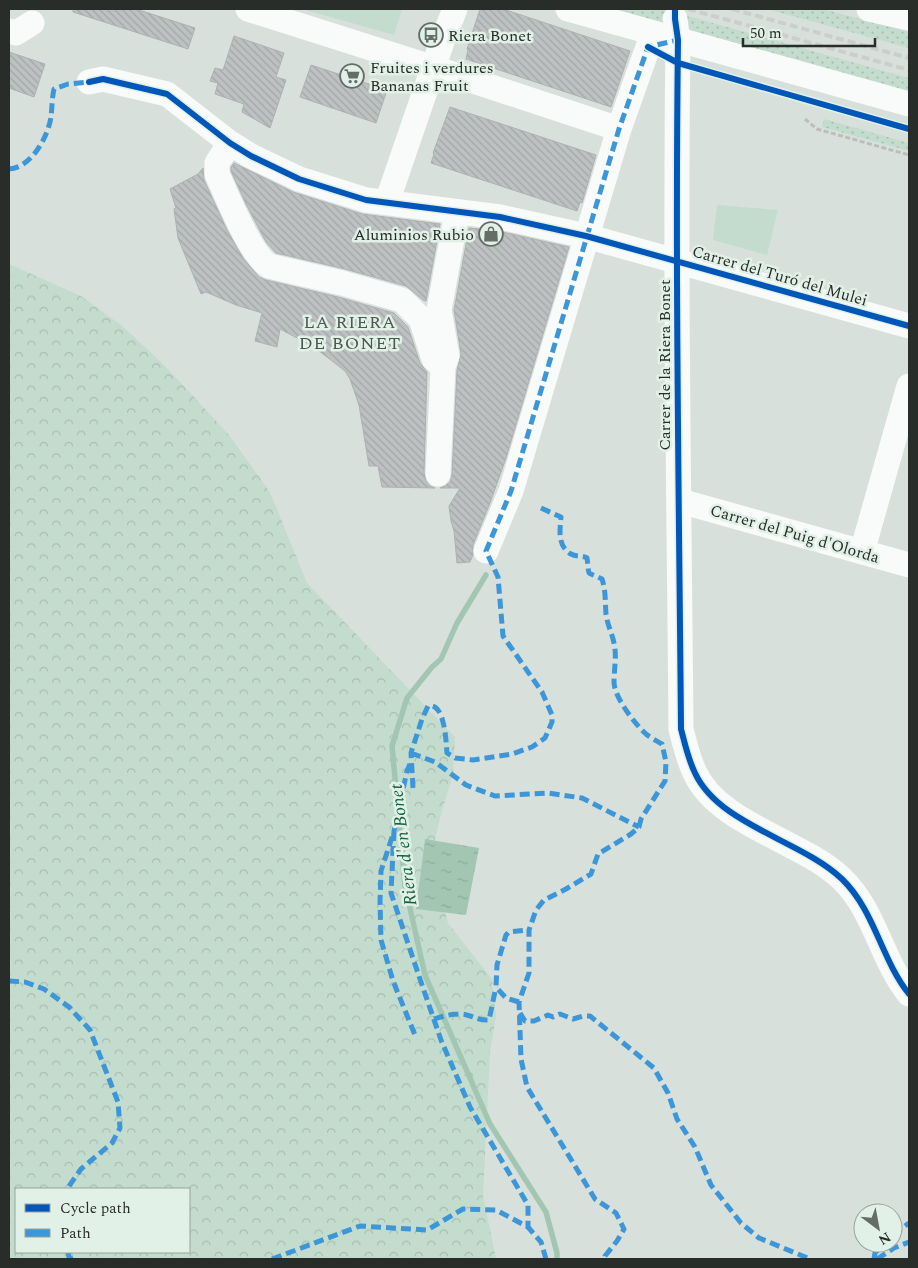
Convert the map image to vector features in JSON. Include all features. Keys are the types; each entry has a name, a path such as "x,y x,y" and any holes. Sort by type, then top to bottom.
{"street":[{"path":"248,9 619,129"},
{"path":"387,202 455,9"},
{"path":"568,9 676,30 909,104"},
{"path":"869,9 909,18"},
{"path":"486,551 511,491 619,129 648,47 676,30"},
{"name":"Carrer de la Riera Bonet","path":"676,30 677,400 680,502 681,729 686,751 695,774 706,790 735,815 793,845 842,879 864,907 896,975 909,994"},
{"name":"Carrer del Turó del Mulei","path":"89,82 103,78 167,94 230,143 251,156 299,179 366,200 500,217 586,236 909,326"},
{"path":"230,143 217,163 217,174 262,262 269,266 342,283 402,300 421,319 434,358 443,367"},
{"path":"438,474 443,367 448,356 439,310 457,212"},
{"path":"862,552 909,386"},
{"name":"Carrer del Puig d'Olorda","path":"680,502 909,565"}],"path":[{"path":"806,119 817,129 909,155"}],"green space":[{"path":"302,9 402,9 394,35"},
{"path":"593,9 663,9 909,78 909,95"},
{"path":"767,9 823,9 909,32 909,48"},
{"path":"824,119 909,143 909,151 822,127"},
{"path":"717,205 778,210 767,255 713,240"},
{"path":"9,264 81,296 121,325 160,361 195,398 229,435 270,492 307,583 455,737 453,775 433,848 439,888 448,923 492,979 496,1016 490,1052 483,1196 496,1259 9,1259"}],"water":[{"path":"425,839 479,848 466,915 416,909"}],"building":[{"path":"73,9 136,9 195,28 188,49 73,12"},
{"path":"480,9 503,9 630,51 611,107 466,59 467,49"},
{"path":"234,36 284,53 276,77 286,80 270,128 242,112 244,104 215,94 218,83 210,81 215,68 223,70"},
{"path":"9,52 45,64 34,97 9,88"},
{"path":"311,65 387,90 376,123 300,97"},
{"path":"450,107 596,155 582,203 580,202 577,211 431,163"},
{"path":"234,163 293,192 362,214 440,224 426,301 406,286 276,253 266,242 246,204 231,171"},
{"path":"203,168 204,180 227,230 243,258 259,277 394,313 408,327 420,363 427,372 424,473 426,481 435,488 382,487 378,466 369,466 359,405 350,379 345,371 314,347 280,329 277,347 255,341 262,313 236,305 206,292 201,294 178,238 174,209 176,208 170,189 198,174"},
{"path":"469,228 498,231 569,247 506,458 473,545 473,555 470,562 457,563 449,506 460,488 440,488 450,482 452,475 457,370 461,354 454,310"}],"waterway":[{"name":"Riera d'en Bonet","path":"486,575 457,623 441,659 432,667 407,698 392,746 405,886 425,975 490,1124 546,1212 557,1259"}],"railway":[{"path":"688,9 909,70"},
{"path":"732,9 909,58"}],"marked path":[{"path":"413,788 411,753 428,706 434,706 438,710 444,724 447,753 455,758 473,760 512,754 532,747 545,738 552,722 552,715 542,692 503,636 498,577 486,551 511,491 619,129 648,47 678,40"},
{"path":"9,169 24,163 42,142 51,117 54,89 68,84 89,82"},
{"path":"541,508 561,517 560,537 563,547 571,554 587,558 589,573 602,579 607,618 615,648 614,682 617,695 636,724 646,734 662,744 666,762 665,781 641,819 639,827 598,854 591,874 544,900 536,910 529,930 529,973 519,1002 521,1059 527,1087 595,1199 616,1213 624,1229 605,1256 605,1259"},
{"path":"411,753 435,762 466,785 495,796 548,793 582,798 639,827"},
{"path":"410,764 394,831 381,871 380,902 381,940 393,981 415,1035"},
{"path":"394,831 391,893 422,985 441,1040 470,1107 528,1205 528,1227"},
{"path":"519,1002 506,998 496,987 497,965 506,935 509,932 529,930"},
{"path":"9,981 25,982 44,989 69,1007 90,1030 118,1102 120,1128 112,1143 81,1169 68,1188"},
{"path":"434,1019 452,1014 462,1014 489,1020 496,987"},
{"path":"520,1013 525,1021 534,1021 548,1015 553,1017 560,1014 573,1019 590,1016 654,1068 668,1093 677,1119 695,1147 711,1185 741,1223 759,1238 810,1259"},
{"path":"272,1259 360,1226 427,1230 463,1209 496,1210 528,1227 541,1242 546,1259"},
{"path":"903,1228 909,1223"},
{"path":"877,1259 894,1248 909,1242"},
{"path":"68,1253 72,1259"},
{"path":"874,1259 875,1253"}],"cycle path":[{"path":"675,9 678,40 677,298 681,729 695,773 707,791 722,806 741,819 825,865 842,879 862,906 891,966 909,994"},
{"path":"648,47 678,63 909,129"},
{"path":"89,82 103,79 167,94 230,143 251,156 299,179 366,200 500,217 586,236 909,326"}],"place":[{"name":"Riera Bonet","path":"431,35"},
{"name":"Fruites i verdures Bananas Fruit","path":"352,76"},
{"name":"Aluminios Rubio","path":"491,234"}],"district":[{"name":"LA RIERA DE BONET","path":"350,332"}]}
